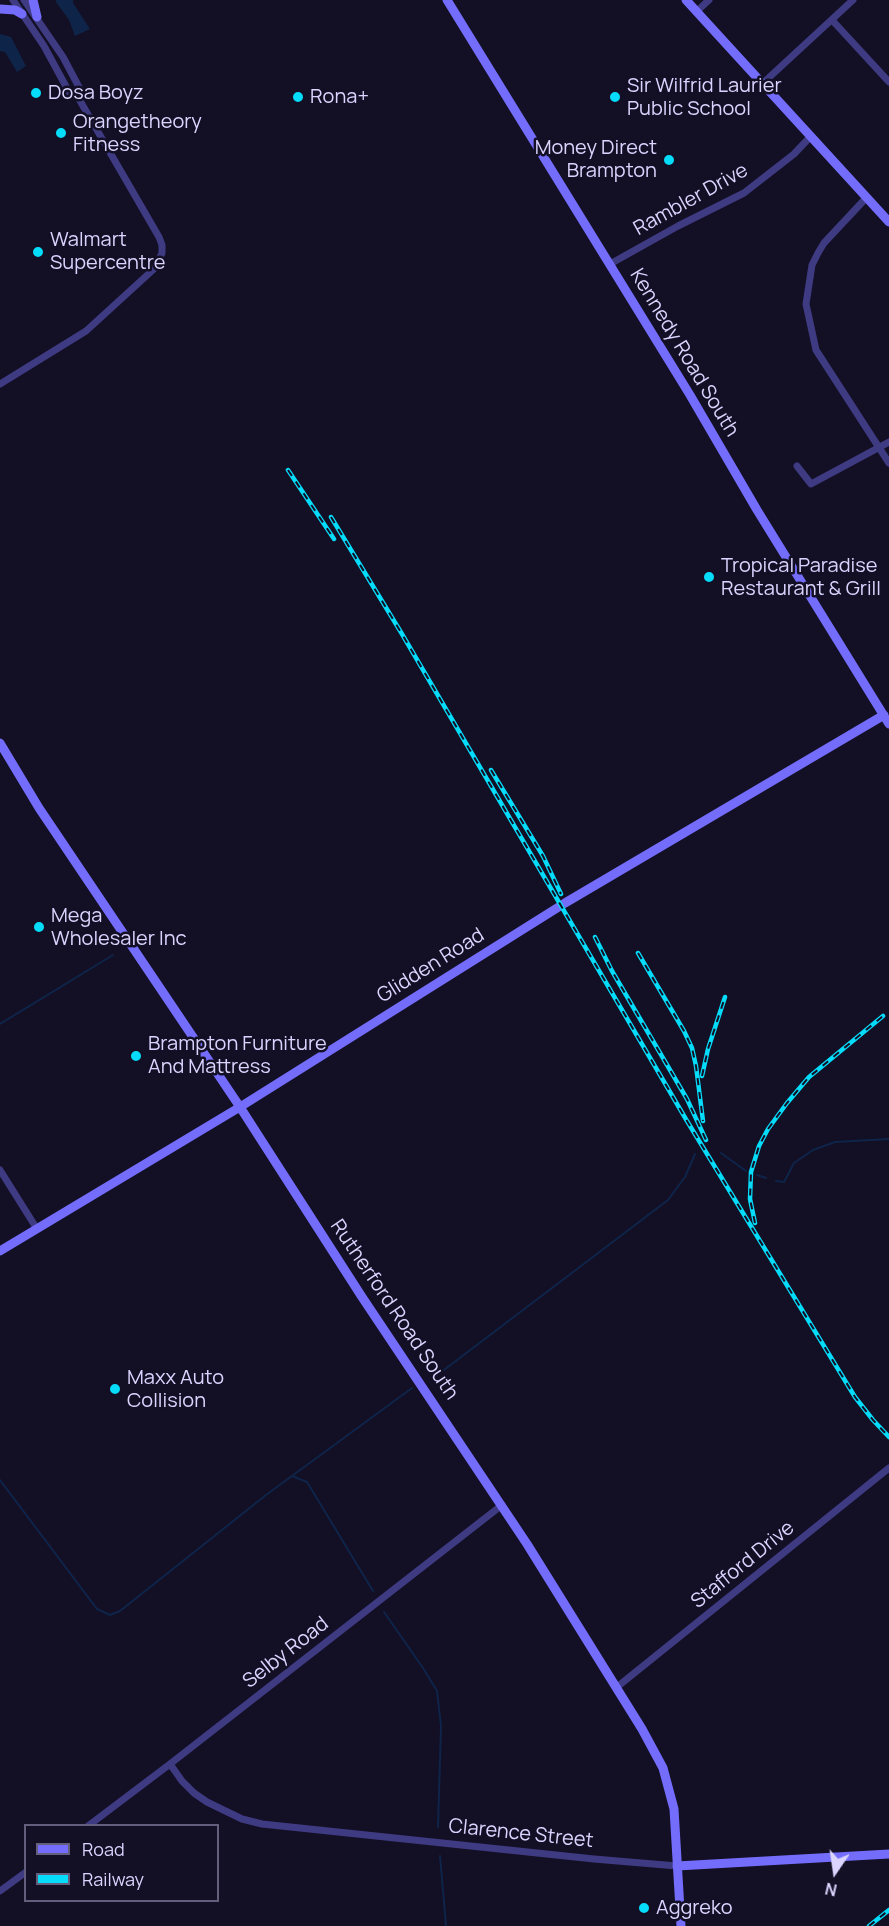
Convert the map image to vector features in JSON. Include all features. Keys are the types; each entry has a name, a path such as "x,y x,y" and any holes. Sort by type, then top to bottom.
{"street":[{"path":"0,384 86,331 155,268 162,254 159,237 79,99 69,92 44,46 13,0"},
{"path":"24,0 63,57 80,89 79,99"},
{"path":"33,0 37,16"},
{"name":"Kennedy Road South","path":"447,0 690,395 757,510 886,714 889,724"},
{"path":"686,0 889,222"},
{"path":"696,12 710,0"},
{"path":"762,84 853,0"},
{"path":"0,9 15,10 22,14"},
{"path":"832,20 889,82"},
{"name":"Rambler Drive","path":"610,264 744,193 794,154 811,136"},
{"path":"867,197 824,243 818,253 812,265 806,304 816,350 889,464"},
{"path":"797,466 811,484 889,442"},
{"name":"Glidden Road","path":"0,1251 240,1107 565,903 886,714"},
{"name":"Rutherford Road South","path":"0,743 39,808 240,1107 362,1297 502,1505 617,1687 663,1768 674,1809 681,1926"},
{"path":"0,1170 37,1229"},
{"name":"Stafford Drive","path":"617,1687 889,1468"},
{"name":"Selby Road","path":"91,1824 502,1505"},
{"name":"Clarence Street","path":"170,1764 182,1781 207,1802 242,1819 262,1824 678,1866 889,1854"},
{"path":"0,1892 24,1874"}],"water":[{"path":"56,0 73,0 90,29 75,36 69,20"},
{"path":"0,34 11,37 26,66 17,72 5,52 0,51"}],"waterway":[{"path":"0,1024 113,955"},
{"path":"776,1181 784,1182 794,1163 813,1150 835,1142 889,1139"},
{"path":"721,1153 746,1171"},
{"path":"436,1376 668,1200 685,1177 695,1154"},
{"path":"757,1175 766,1178"},
{"path":"0,1480 97,1609 110,1615 120,1611 266,1495 412,1388"},
{"path":"292,1476 307,1482 373,1591"},
{"path":"384,1612 437,1691 441,1726 438,1827"},
{"path":"440,1856 446,1926"}],"railway":[{"path":"288,470 334,539"},
{"path":"331,517 687,1121 855,1397 889,1437"},
{"path":"491,770 543,856 561,894"},
{"path":"595,937 612,971 687,1099 706,1140"},
{"path":"638,953 692,1048 703,1121"},
{"path":"702,1076 725,997"},
{"path":"755,1223 750,1199 751,1172 759,1146 768,1129 809,1077 883,1016"},
{"path":"869,1926 889,1910"}],"place":[{"name":"Dosa Boyz","path":"36,93"},
{"name":"Rona+","path":"298,97"},
{"name":"Sir Wilfrid Laurier Public School","path":"615,97"},
{"name":"Orangetheory Fitness","path":"61,133"},
{"name":"Money Direct Brampton","path":"669,160"},
{"name":"Walmart Supercentre","path":"38,252"},
{"name":"Tropical Paradise Restaurant & Grill","path":"709,577"},
{"name":"Mega Wholesaler Inc","path":"39,927"},
{"name":"Brampton Furniture And Mattress","path":"136,1056"},
{"name":"Maxx Auto Collision","path":"115,1389"},
{"name":"Aggreko","path":"644,1908"}]}
